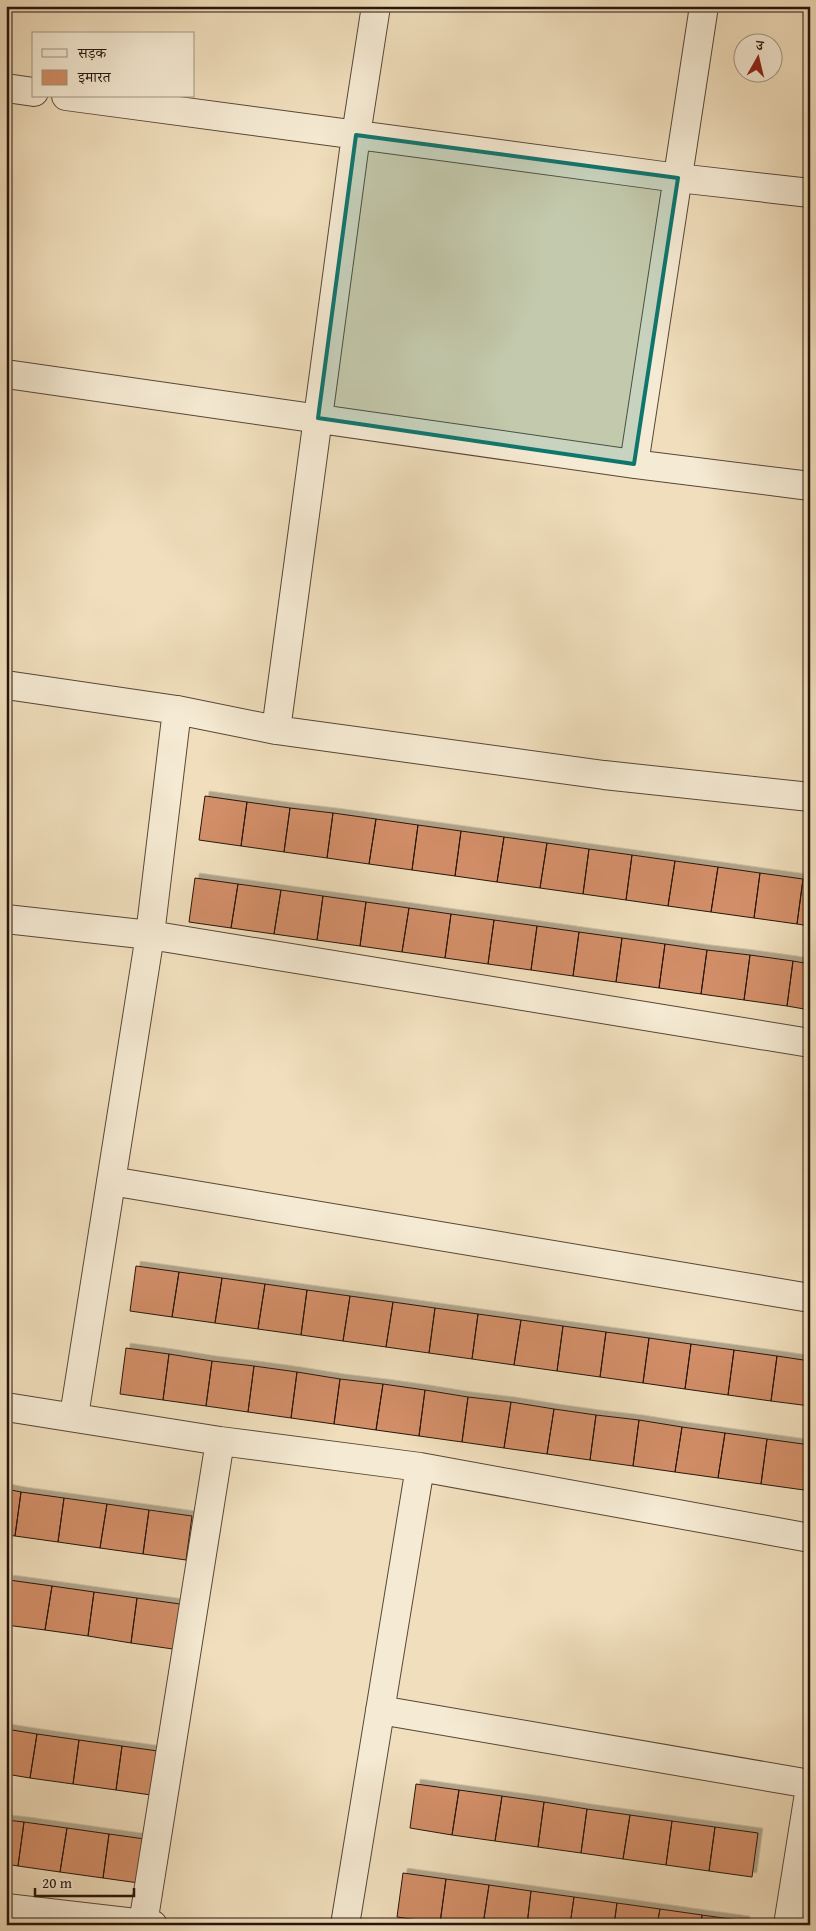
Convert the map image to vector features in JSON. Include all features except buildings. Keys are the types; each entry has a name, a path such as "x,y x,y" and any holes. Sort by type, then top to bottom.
{"street":[{"path":"276,730 356,136 376,6"},
{"path":"634,464 704,6"},
{"path":"6,88 32,92"},
{"path":"80,98 678,178 810,193"},
{"path":"6,374 634,464 810,486"},
{"path":"6,685 177,710 276,730 604,775 810,797"},
{"path":"74,1416 150,935 177,710"},
{"path":"6,919 150,935 810,1043"},
{"path":"111,1181 810,1298"},
{"path":"6,1407 74,1416 220,1441 420,1467 810,1538"},
{"path":"6,1908 148,1924 220,1441"},
{"path":"345,1925 420,1467"},
{"path":"380,1710 810,1786 788,1925"}],"highlighted area":[{"path":"356,135 678,178 634,464 318,418"}]}
